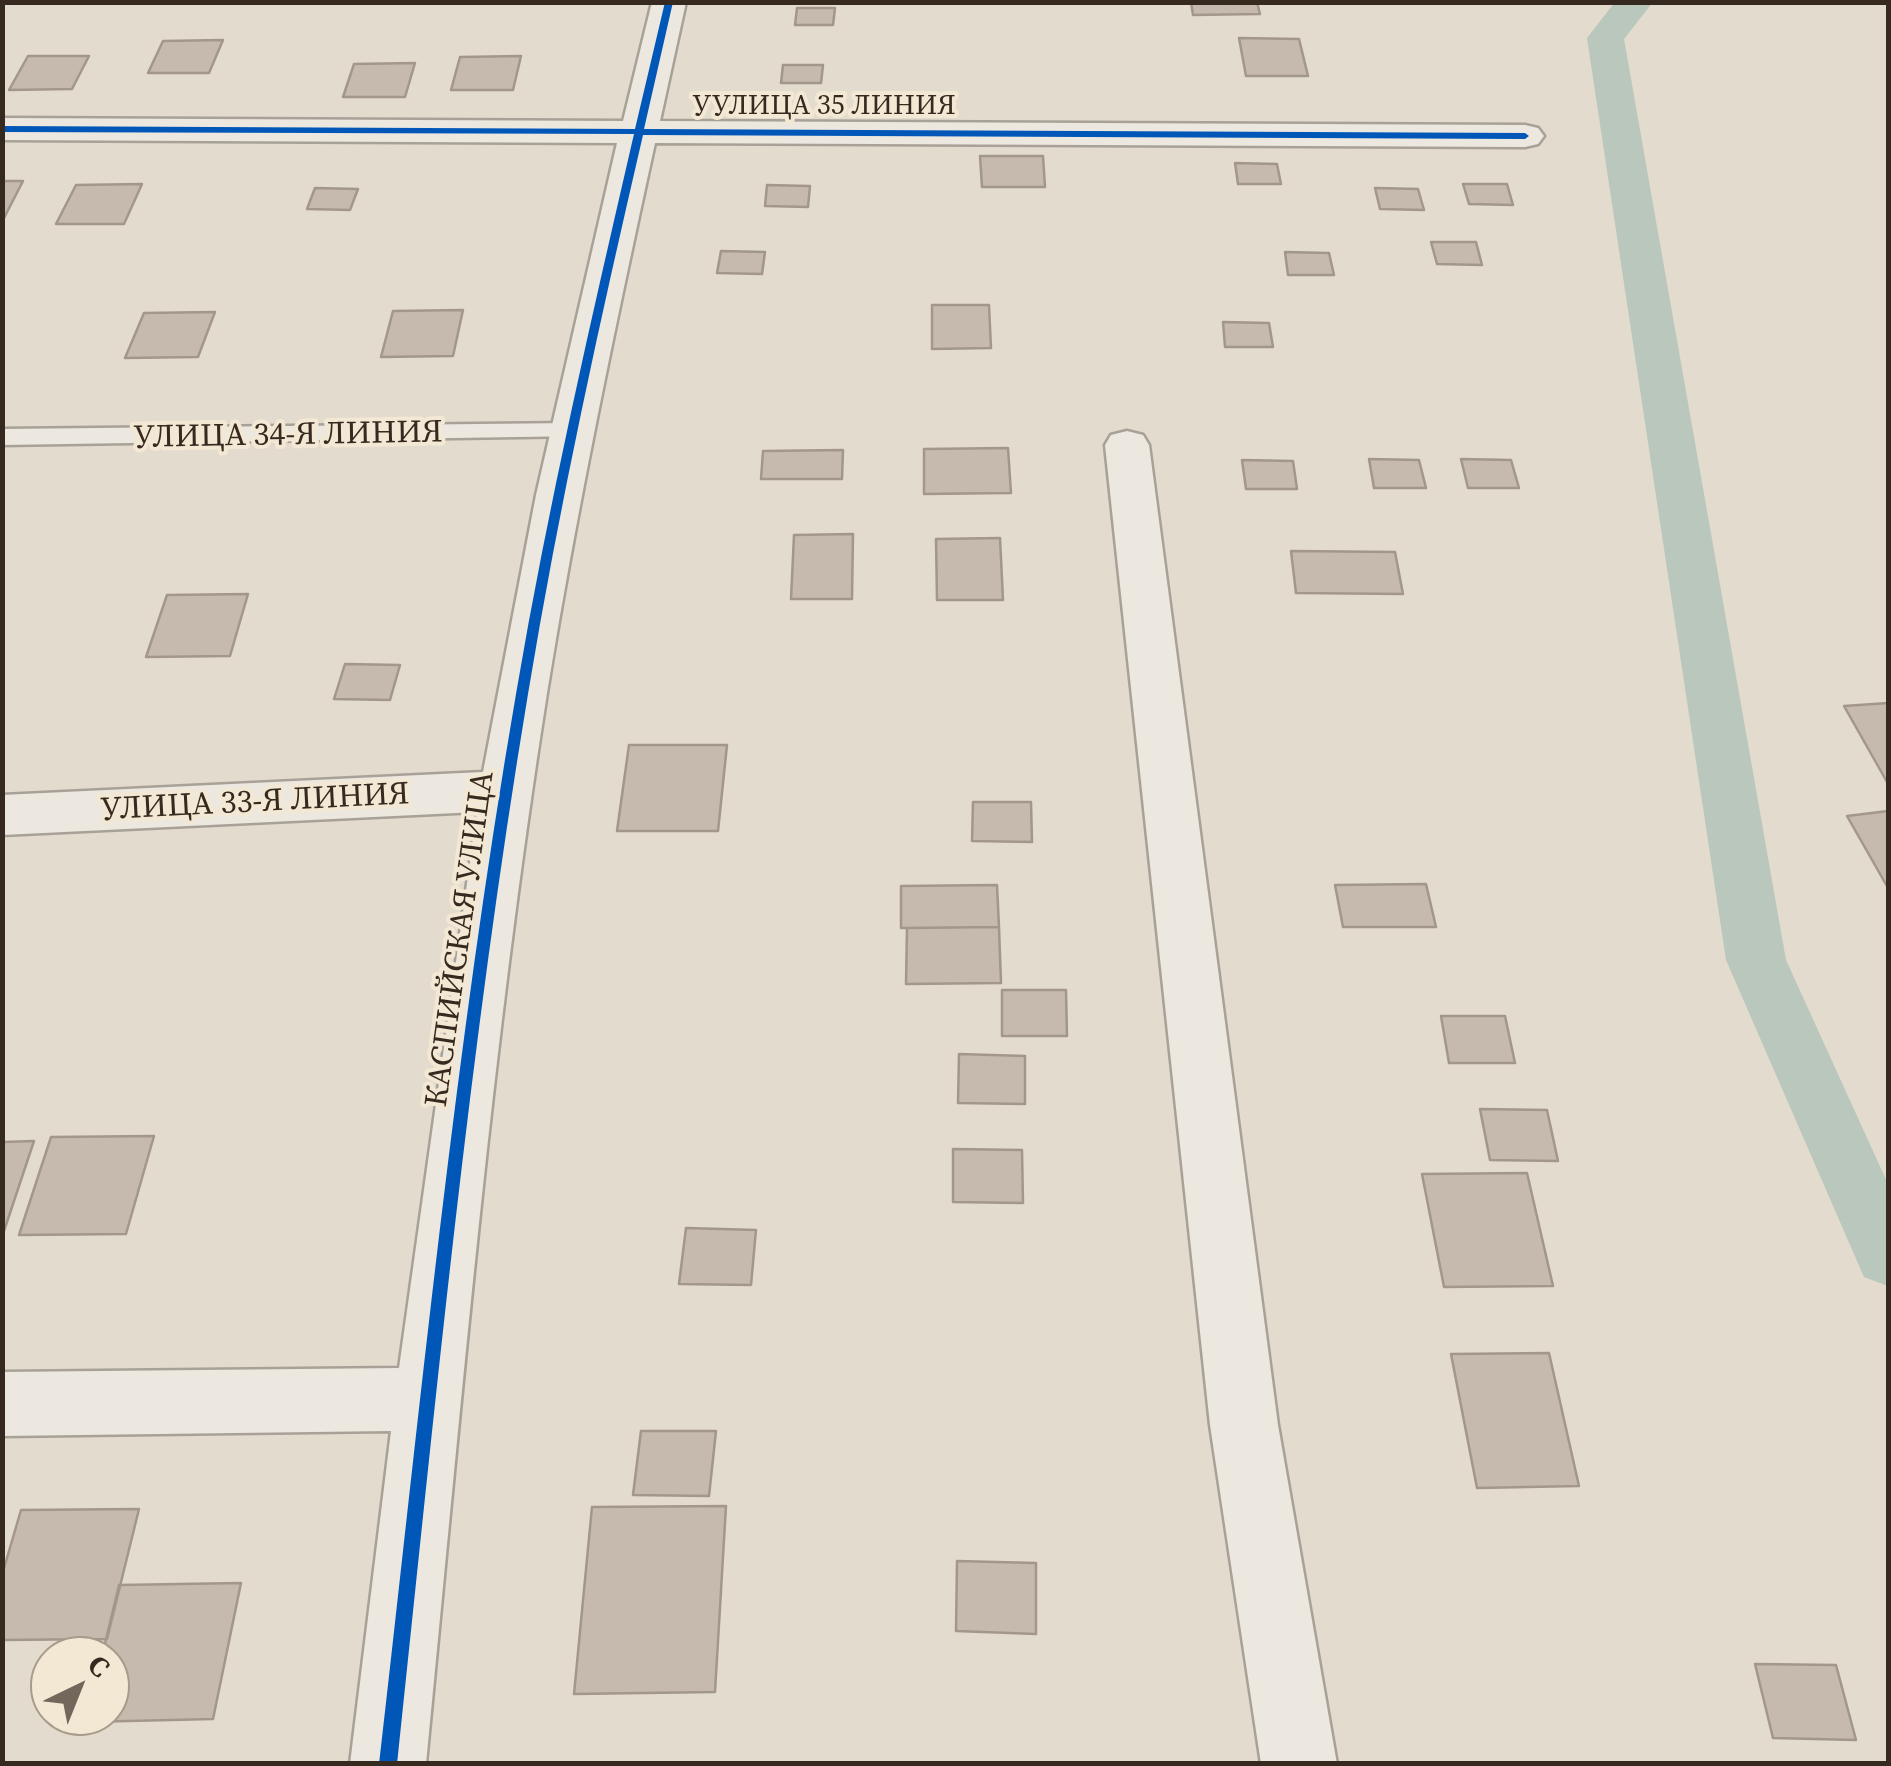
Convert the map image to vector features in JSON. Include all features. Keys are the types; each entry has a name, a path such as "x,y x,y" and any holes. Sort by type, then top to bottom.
{"street":[{"name":"КАСПИЙСКАЯ УЛИЦА","path":"388,1764 429,1399 507,791 574,431 669,2"},
{"name":"УУЛИЦА 35 ЛИНИЯ","path":"2,129 1525,136"},
{"path":"1127,446 1244,1426 1300,1764"},
{"name":"УЛИЦА 33-Я ЛИНИЯ","path":"2,815 507,791"},
{"path":"2,1404 429,1399"}],"lane":[{"name":"УЛИЦА 34-Я ЛИНИЯ","path":"2,438 574,431"}],"building":[{"path":"1191,2 1257,2 1260,14 1193,15"},
{"path":"797,8 835,8 833,25 795,25"},
{"path":"1239,38 1299,39 1308,76 1246,76"},
{"path":"223,40 209,73 148,73 163,41"},
{"path":"28,56 89,56 72,89 9,90"},
{"path":"521,56 513,90 451,90 460,57"},
{"path":"415,63 405,97 343,97 354,64"},
{"path":"783,65 823,65 821,83 781,83"},
{"path":"980,156 1043,156 1045,187 982,187"},
{"path":"1235,163 1277,164 1281,184 1238,184"},
{"path":"2,181 23,181 3,220 2,220"},
{"path":"142,184 124,224 56,224 76,185"},
{"path":"1463,184 1507,184 1513,205 1469,204"},
{"path":"767,185 810,186 808,207 765,206"},
{"path":"315,188 358,189 350,210 307,209"},
{"path":"1375,188 1418,189 1424,210 1380,209"},
{"path":"1431,242 1476,242 1482,265 1437,264"},
{"path":"721,251 765,252 762,274 717,273"},
{"path":"1285,252 1329,253 1334,275 1288,275"},
{"path":"932,305 989,305 991,348 932,349"},
{"path":"463,310 453,356 381,357 393,311"},
{"path":"215,312 198,357 125,358 144,313"},
{"path":"1223,322 1269,323 1273,347 1225,347"},
{"path":"1008,448 1011,493 924,494 924,449"},
{"path":"843,450 842,479 761,479 763,451"},
{"path":"1369,459 1419,460 1426,488 1374,488"},
{"path":"1461,459 1511,460 1519,488 1468,488"},
{"path":"1242,460 1293,461 1297,489 1246,489"},
{"path":"853,534 852,599 791,599 794,535"},
{"path":"1000,538 1003,600 937,600 936,539"},
{"path":"1291,551 1395,552 1403,594 1296,593"},
{"path":"248,594 230,656 146,657 167,595"},
{"path":"345,664 400,665 390,700 334,699"},
{"path":"1888,703 1888,782 1887,782 1844,706"},
{"path":"629,745 727,745 718,831 617,831"},
{"path":"973,802 1031,802 1032,842 972,841"},
{"path":"1888,811 1888,888 1847,816"},
{"path":"1426,884 1436,927 1343,927 1335,885"},
{"path":"997,885 999,927 901,928 901,886"},
{"path":"999,927 1001,983 906,984 907,928"},
{"path":"1002,990 1066,990 1067,1036 1002,1036"},
{"path":"1441,1016 1505,1016 1515,1063 1449,1063"},
{"path":"959,1054 1025,1056 1025,1104 958,1103"},
{"path":"1480,1109 1547,1110 1558,1161 1490,1160"},
{"path":"154,1136 126,1234 19,1235 51,1137"},
{"path":"34,1141 2,1237 2,1142"},
{"path":"953,1149 1022,1150 1023,1203 953,1202"},
{"path":"1527,1173 1553,1286 1444,1287 1422,1174"},
{"path":"686,1228 756,1230 751,1285 679,1284"},
{"path":"1549,1353 1579,1486 1477,1488 1451,1354"},
{"path":"641,1431 716,1431 709,1496 633,1495"},
{"path":"726,1506 715,1692 574,1694 592,1507"},
{"path":"139,1509 108,1636 2,1640 2,1575 21,1510"},
{"path":"957,1561 1036,1563 1036,1634 956,1631"},
{"path":"241,1583 213,1719 130,1721 130,1636 107,1636 119,1585"},
{"path":"1755,1664 1836,1665 1856,1740 1773,1738"}],"waterway":[{"path":"1635,2 1605,38 1756,960 1888,1256"}],"cycle path":[{"path":"388,1764 457,1156 506,793 559,495 669,2"},
{"path":"2,129 1525,136"}]}
